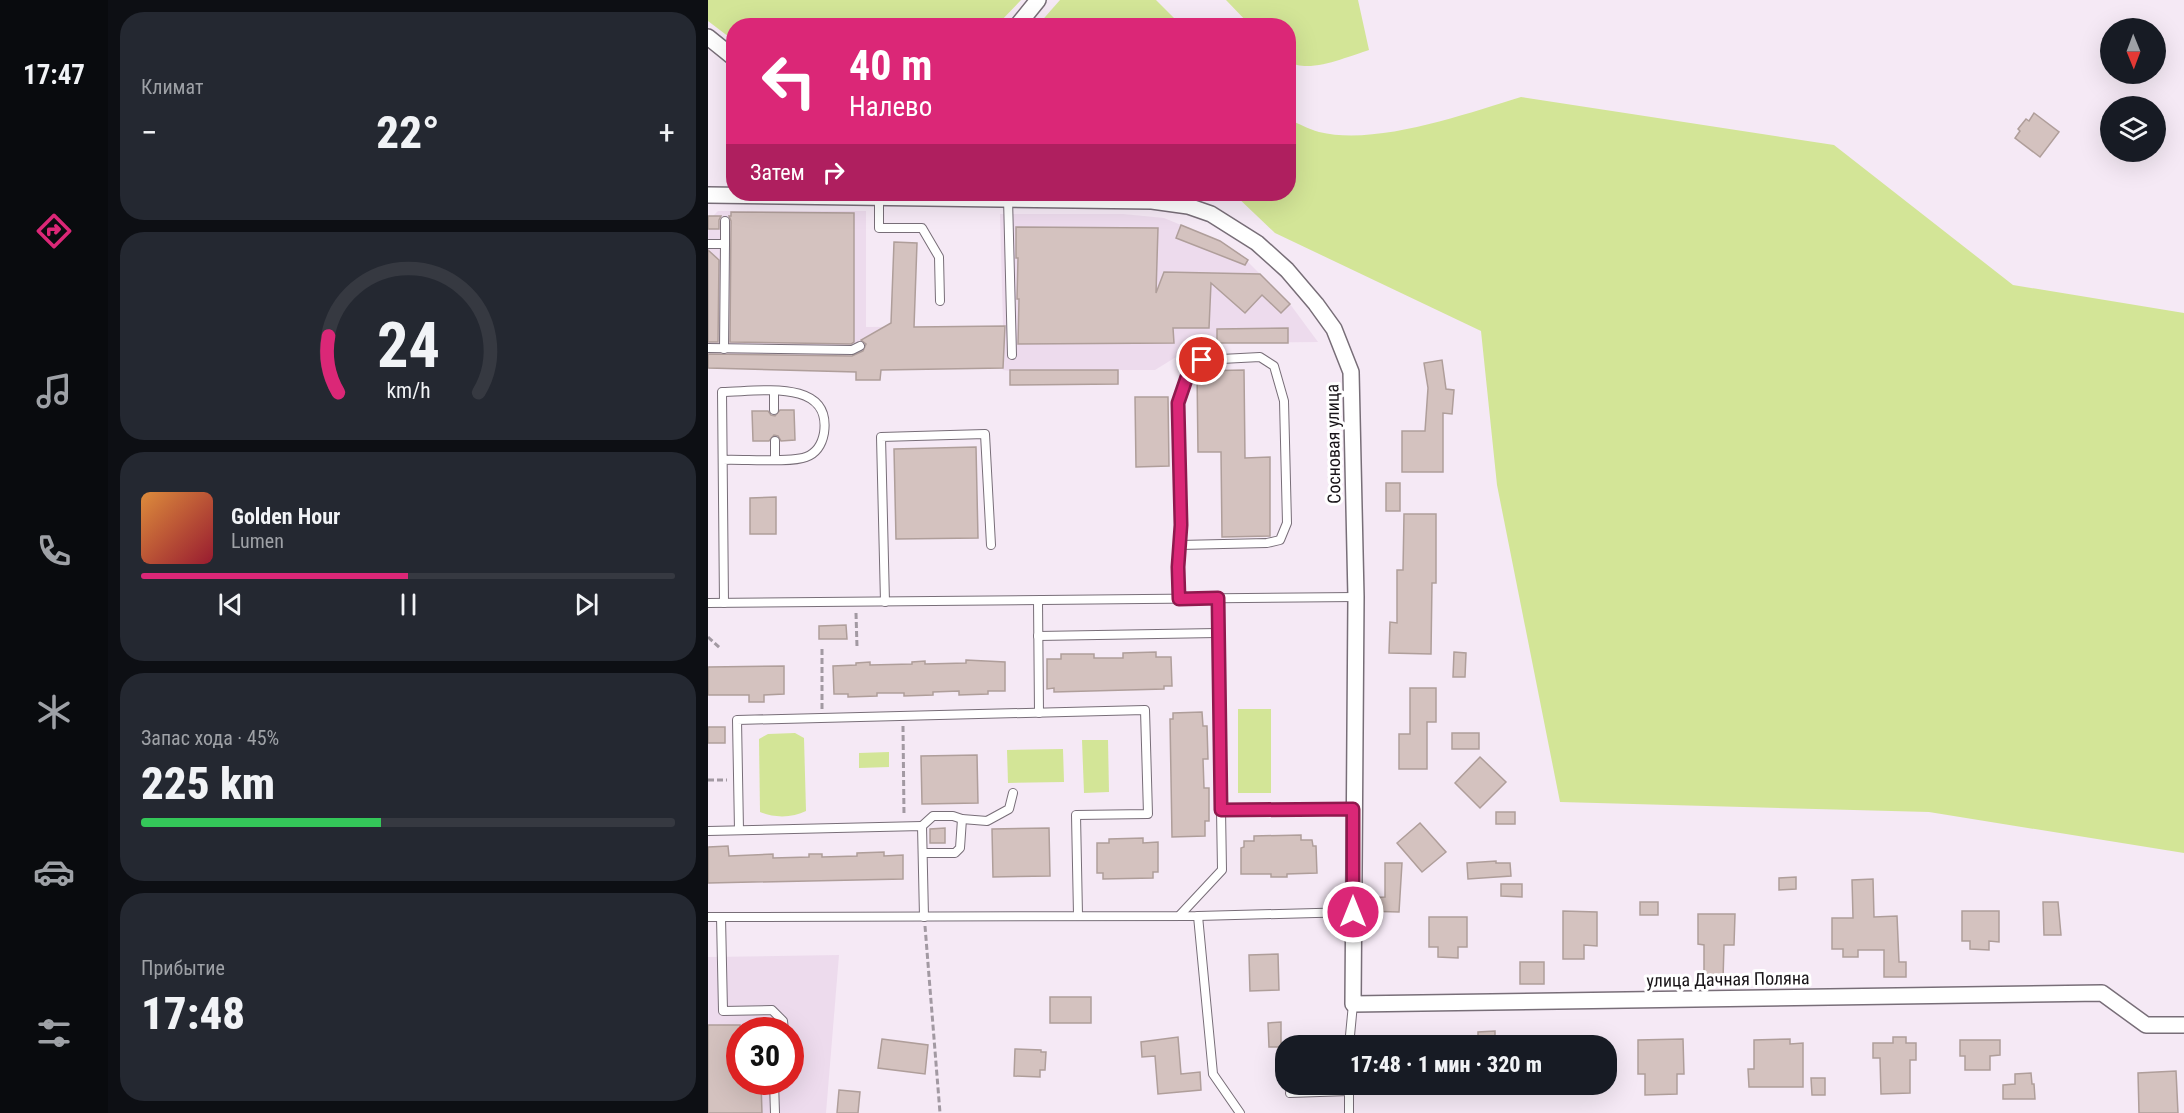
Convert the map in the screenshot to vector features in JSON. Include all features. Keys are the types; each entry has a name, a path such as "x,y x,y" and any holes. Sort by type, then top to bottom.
{"street":[{"path":"1023,18 1038,0"},
{"path":"708,37 726,52"},
{"name":"Сосновая улица","path":"708,195 726,194"},
{"name":"Сосновая улица","path":"1152,201 1188,206 1211,213 1257,243 1287,270 1334,329 1352,372 1356,597 1353,912"},
{"path":"1353,912 1353,1004"},
{"name":"улица Дачная Поляна","path":"1353,1004 2102,993 2146,1025 2184,1025"}],"lane":[{"path":"879,201 879,228 922,228 939,257 940,301"},
{"path":"1008,201 1012,355"},
{"path":"724,349 725,221"},
{"path":"708,244 725,244"},
{"path":"708,348 852,350 860,346"},
{"path":"1179,599 1178,403 1190,368 1202,360 1260,357 1274,366 1284,401 1287,523 1280,540 1267,543 1180,545"},
{"path":"774,391 774,410"},
{"path":"723,460 801,459 814,453 822,440 824,422 822,412 813,399 795,391 722,392 724,603"},
{"path":"885,602 881,437 984,434 991,545"},
{"path":"775,441 775,459"},
{"path":"708,603 1356,597"},
{"path":"1180,915 1222,870 1218,598"},
{"path":"1038,601 1039,713"},
{"path":"1038,636 1217,633"},
{"path":"739,830 737,720 1145,710 1148,814 1076,815 1078,915"},
{"path":"708,831 922,826 933,816 987,820 1009,809 1013,793"},
{"path":"1221,810 1353,809"},
{"path":"923,853 955,852 960,848 962,819"},
{"path":"922,826 924,917"},
{"path":"708,917 1198,916 1353,912"},
{"path":"1198,916 1213,1074 1240,1113"},
{"path":"721,917 723,1011 772,1010 779,1017"},
{"path":"1350,1035 1353,1004"},
{"path":"774,1095 775,1113"},
{"path":"1349,1095 1349,1113"}],"path":[{"path":"856,602 857,647"},
{"path":"708,637 721,649"},
{"path":"822,648 822,718"},
{"path":"903,716 905,826"},
{"path":"708,780 738,780"},
{"path":"924,917 939,1113"}],"shaded area":[{"path":"718,211 866,211 866,327 1003,326 1000,214 1123,214 1164,218 1220,241 1244,258 1290,304 1318,342 1217,343 1189,349 1155,370 1119,370 1118,384 1010,385 1010,371 1002,368 881,370 880,380 856,380 856,372 708,368 708,216 713,216"},
{"path":"839,955 826,1113 708,1113 708,957"}],"green space":[{"path":"708,0 1021,0 1004,18 726,18 726,35 708,21"},
{"path":"1060,0 1156,0 1174,18 1044,18"},
{"path":"1226,0 1358,0 1369,50 1328,63 1297,65 1296,18 1243,18"},
{"path":"1521,97 1834,145 2013,285 2184,313 2184,853 1929,812 1560,802 1497,485 1481,331 1275,233 1241,201 1296,201 1296,123 1319,132 1342,135 1394,132 1448,119"},
{"path":"1238,709 1271,709 1271,793 1238,793"},
{"path":"795,733 804,738 806,811 783,816 760,812 759,739 768,734"},
{"path":"1082,740 1108,740 1109,792 1084,793"},
{"path":"1063,749 1064,782 1008,783 1007,750"},
{"path":"889,752 889,767 859,768 859,753"}],"building":[{"path":"2034,113 2059,132 2040,157 2015,138 2020,131 2018,129 2026,119 2029,121"},
{"path":"731,212 854,213 854,342 851,344 730,342 731,221 729,216"},
{"path":"708,216 721,216 719,229 708,229"},
{"path":"1181,225 1220,241 1248,260 1245,265 1176,238"},
{"path":"1016,227 1158,228 1156,293 1164,272 1260,274 1290,304 1281,313 1262,295 1245,313 1211,283 1209,328 1173,328 1174,343 1018,344"},
{"path":"894,242 917,243 914,327 1005,326 1003,368 881,370 880,380 856,380 856,372 708,368 708,354 852,356 863,351 866,344 861,340 891,323"},
{"path":"708,250 719,260 718,342 708,342"},
{"path":"1288,328 1288,343 1217,343 1217,329"},
{"path":"1442,360 1446,389 1454,390 1452,414 1443,413 1443,472 1402,472 1402,431 1425,431 1428,388 1424,363"},
{"path":"1010,370 1118,370 1118,384 1010,385"},
{"path":"1244,370 1245,458 1270,457 1270,536 1222,537 1221,452 1198,452 1197,371"},
{"path":"1135,397 1168,397 1169,466 1136,467"},
{"path":"780,410 794,410 795,440 781,441 778,436 774,435 769,441 753,441 752,411 768,411 775,416"},
{"path":"976,447 978,538 896,539 894,449"},
{"path":"1386,483 1400,483 1400,511 1386,511"},
{"path":"776,497 776,534 750,534 750,498"},
{"path":"1404,514 1436,514 1436,583 1432,583 1431,654 1389,653 1390,622 1397,623 1397,570 1403,570"},
{"path":"846,625 847,639 819,639 819,626"},
{"path":"1156,652 1156,657 1171,657 1172,686 1164,686 1164,689 1054,692 1054,688 1047,689 1047,659 1061,659 1061,654 1094,654 1094,658 1123,658 1123,653"},
{"path":"1454,652 1466,653 1465,677 1453,677"},
{"path":"966,660 1005,662 1005,691 959,695 959,691 933,692 933,695 904,696 904,693 877,693 877,696 848,697 848,694 834,694 833,666 870,662 870,665 912,664 912,662 925,661 925,664 966,663"},
{"path":"784,666 784,694 764,695 764,702 749,702 749,695 708,695 708,667"},
{"path":"1410,688 1436,688 1436,722 1427,722 1427,769 1399,769 1399,734 1410,734"},
{"path":"1202,712 1203,726 1207,726 1208,759 1203,759 1204,788 1209,788 1209,821 1205,821 1205,836 1172,837 1170,719 1173,719 1173,713"},
{"path":"708,727 725,727 725,743 708,743"},
{"path":"1452,733 1479,733 1479,749 1452,749"},
{"path":"977,755 978,803 922,804 921,756"},
{"path":"1480,757 1506,782 1480,808 1455,783"},
{"path":"1496,812 1515,812 1515,824 1496,824"},
{"path":"1420,823 1446,852 1422,872 1397,843"},
{"path":"945,828 945,843 930,843 930,829"},
{"path":"1049,828 1050,876 993,877 992,829"},
{"path":"1301,835 1301,840 1312,840 1313,846 1316,846 1317,873 1287,874 1287,877 1271,877 1271,874 1241,874 1241,848 1244,847 1244,841 1254,841 1254,836"},
{"path":"1143,838 1143,843 1158,842 1158,872 1153,872 1153,878 1103,879 1103,873 1097,873 1097,843 1109,843 1109,839"},
{"path":"728,846 729,856 773,854 773,858 809,857 809,854 822,854 822,857 857,856 857,853 884,852 884,856 903,855 903,879 708,883 708,847"},
{"path":"1496,861 1496,863 1510,863 1511,876 1468,879 1467,863"},
{"path":"1385,863 1402,863 1399,912 1363,911 1364,898 1385,897"},
{"path":"1796,877 1796,889 1779,890 1779,878"},
{"path":"1873,879 1874,917 1897,916 1899,962 1906,962 1906,977 1884,977 1884,950 1858,950 1858,957 1843,957 1843,949 1832,949 1832,918 1853,918 1852,880"},
{"path":"1501,884 1522,884 1522,897 1501,896"},
{"path":"1640,902 1658,902 1658,915 1640,915"},
{"path":"2043,902 2058,902 2061,935 2044,935"},
{"path":"1563,911 1597,912 1597,946 1584,945 1584,959 1563,959"},
{"path":"1962,911 1999,911 1999,942 1989,941 1989,950 1970,949 1970,941 1962,941"},
{"path":"1698,914 1735,914 1734,945 1724,945 1723,980 1704,980 1704,945 1698,944"},
{"path":"1429,917 1467,917 1467,947 1458,947 1458,958 1438,957 1438,947 1429,947"},
{"path":"1278,954 1279,990 1250,991 1249,955"},
{"path":"1520,962 1544,962 1544,984 1520,984"},
{"path":"1050,997 1091,997 1091,1023 1050,1023"},
{"path":"1281,1022 1281,1035 1275,1035 1275,1047 1269,1047 1268,1023"},
{"path":"708,1025 726,1025 726,1095 761,1095 762,1113 708,1113"},
{"path":"1495,1031 1495,1035 1478,1035 1478,1032"},
{"path":"1178,1037 1181,1074 1200,1072 1201,1090 1158,1094 1155,1056 1142,1057 1141,1042"},
{"path":"1893,1037 1906,1037 1906,1043 1916,1043 1916,1060 1910,1060 1910,1093 1881,1094 1880,1058 1873,1058 1873,1043 1893,1043"},
{"path":"882,1039 928,1045 925,1074 878,1068"},
{"path":"1683,1039 1684,1074 1677,1074 1677,1094 1645,1095 1645,1074 1638,1074 1638,1040"},
{"path":"1790,1039 1790,1044 1803,1043 1803,1087 1749,1087 1748,1069 1754,1069 1754,1040"},
{"path":"1960,1040 2000,1040 2000,1055 1990,1056 1990,1070 1965,1070 1965,1056 1960,1056"},
{"path":"1015,1049 1046,1052 1045,1070 1040,1070 1040,1077 1014,1076"},
{"path":"2176,1071 2178,1113 2139,1113 2138,1073"},
{"path":"2031,1073 2035,1099 2003,1099 2003,1085 2015,1084 2015,1074"},
{"path":"1811,1078 1825,1078 1825,1095 1812,1095"},
{"path":"839,1090 860,1092 858,1113 837,1113"}],"route":[{"path":"1202,360 1190,368 1178,403 1181,525 1178,567 1179,599 1218,598 1221,810 1353,809 1353,912"}]}
